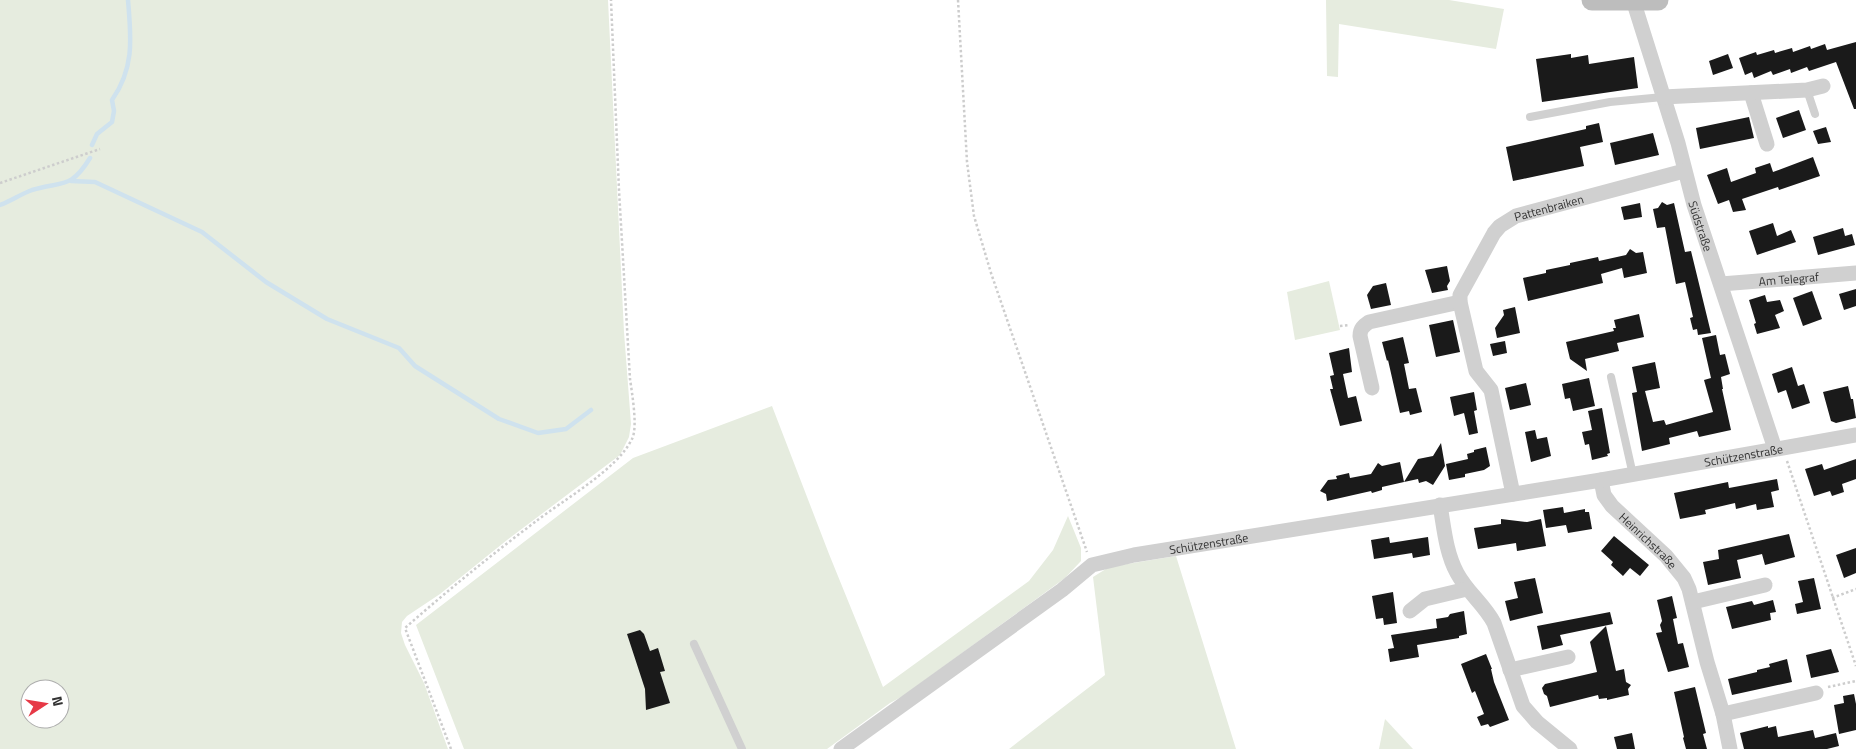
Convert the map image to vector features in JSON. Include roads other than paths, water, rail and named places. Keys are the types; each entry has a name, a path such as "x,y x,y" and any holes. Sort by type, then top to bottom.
{"main road":[{"path":"1592,0 1658,0"}],"street":[{"name":"Südstraße","path":"1633,0 1678,142 1694,205 1779,448"},
{"path":"1663,97 1807,90 1823,86"},
{"path":"1751,93 1767,144"},
{"name":"Pattenbraiken","path":"1460,302 1460,295 1494,233 1508,220 1516,216 1684,171"},
{"name":"Am Telegraf","path":"1721,284 1856,273"},
{"path":"1372,388 1360,336 1364,325 1369,322 1460,302 1476,371 1489,385 1491,390 1513,494"},
{"name":"Schützenstraße","path":"841,749 1062,590 1092,565 1134,555 1600,480 1856,436"},
{"name":"Heinrichstraße","path":"1600,480 1604,494 1612,506 1666,556 1676,567 1689,589 1707,662 1723,714 1730,749"},
{"path":"1440,505 1450,557 1457,574 1488,611 1523,706 1529,715 1570,749"},
{"path":"1693,602 1765,585"},
{"path":"1410,611 1425,599 1467,588"},
{"path":"1510,670 1568,657"},
{"path":"1723,714 1816,694"}],"lane":[{"path":"1807,90 1815,114"},
{"path":"1530,117 1610,102 1663,97"},
{"path":"1611,377 1633,474"},
{"path":"694,644 742,749"}],"waterway":[{"path":"92,145 97,134 112,122 114,111 112,100 125,76 128,64 130,52 128,0"},
{"path":"0,205 32,190 59,184 71,179 77,175 90,158"},
{"path":"71,181 95,182 202,232 266,282 327,319 399,348 415,366 499,419 538,433 566,429 591,410"}]}
